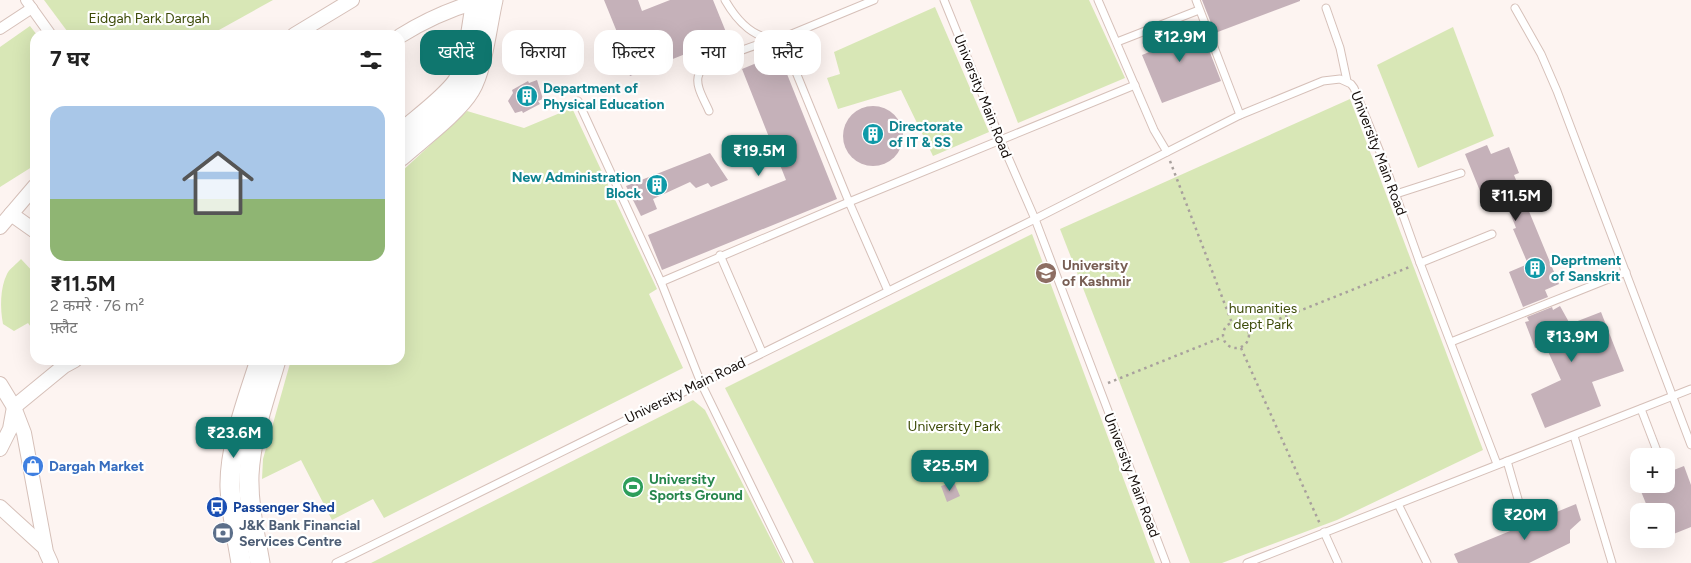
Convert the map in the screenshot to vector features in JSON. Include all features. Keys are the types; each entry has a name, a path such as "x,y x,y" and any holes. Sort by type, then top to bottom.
{"main road":[{"path":"405,129 457,82 463,68 481,0"},
{"path":"405,153 458,106 470,90 477,74 481,0"},
{"path":"241,563 230,486 239,427 258,365"},
{"path":"260,563 252,518 249,476 254,436 275,365"}],"street":[{"path":"302,30 352,0"},
{"path":"405,33 452,8 481,0"},
{"path":"0,29 29,4 47,30"},
{"path":"0,227 30,192"},
{"path":"11,214 30,227"},
{"path":"0,449 10,429 14,407 66,365"},
{"path":"0,384 14,407 24,433 45,548 51,563"},
{"path":"0,507 45,548"}],"lane":[{"path":"725,0 740,22 754,31"},
{"path":"798,30 874,0"},
{"name":"University Main Road","path":"944,0 1000,140 1035,219 1166,563"},
{"path":"1098,0 1154,130 1167,152"},
{"path":"1196,0 1240,116"},
{"path":"1326,8 1340,48 1347,81"},
{"path":"1516,8 1541,54 1557,91 1691,445"},
{"path":"1117,42 1199,10"},
{"path":"709,111 698,82 698,74 708,65 754,47"},
{"path":"794,75 888,290"},
{"name":"University Main Road","path":"336,563 1240,116 1323,81 1340,79 1347,81 1354,88 1396,194 1420,263 1497,464"},
{"path":"661,282 720,255 1135,85"},
{"path":"578,101 661,282 700,383 789,563"},
{"path":"1396,194 1461,174"},
{"path":"1420,263 1492,234"},
{"path":"720,255 762,352"},
{"path":"1450,342 1626,272"},
{"path":"1247,563 1691,389"},
{"path":"1641,409 1656,448"},
{"path":"1574,436 1612,563"},
{"path":"1507,461 1524,520"},
{"path":"1398,504 1427,563"},
{"path":"1324,532 1338,563"}],"path":[{"path":"1167,152 1232,323"},
{"path":"1249,331 1420,263"},
{"path":"1240,322 1249,331 1250,335 1247,343 1241,348 1232,348 1223,337 1223,333 1228,325 1232,323 1240,322"},
{"path":"1098,387 1223,337"},
{"path":"1241,348 1324,532"}],"green space":[{"name":"Eidgah Park Dargah","path":"44,0 273,0 219,30 66,30"},
{"path":"970,0 1089,0 1125,78 1018,123"},
{"path":"935,7 989,132 933,156 901,90 838,109 827,78 840,74 834,52"},
{"path":"30,26 33,30 30,30 30,168 0,187 0,47"},
{"path":"1453,27 1494,136 1418,168 1377,65"},
{"name":"humanities dept Park","path":"1350,99 1483,450 1337,520 1222,563 1190,563 1060,229"},
{"path":"572,108 657,289 649,294 683,368 384,518 373,499 332,520 301,460 262,479 263,459 290,365 405,365 405,168 467,111 524,128"},
{"name":"University Park","path":"1032,234 1155,563 814,563 725,388"},
{"path":"21,259 30,269 30,326 28,323 14,331 3,324 1,311 2,292 10,270"},
{"name":"University Sports Ground","path":"693,400 705,410 783,563 371,563"}],"building":[{"path":"604,0 638,0 642,11 670,0 713,0 725,30 683,30 683,55 673,59 673,30 616,30"},
{"path":"1202,0 1300,0 1300,1 1215,33"},
{"path":"1183,22 1190,37 1202,32 1221,81 1162,103 1142,55 1154,50 1148,36"},
{"path":"754,64 754,75 787,75 837,199 662,270 648,235 786,180 744,74 744,68"},
{"name":"Department of Physical Education","path":"537,80 543,99 538,101 540,104 523,113 522,111 515,113 508,101 513,93 512,90 528,81 529,83"},
{"name":"Directorate of IT & SS","path":"867,106 879,106 890,111 898,119 903,130 901,148 890,161 879,166 867,166 856,161 848,153 843,142 843,130 848,119 856,111"},
{"path":"1487,145 1491,154 1509,147 1519,173 1514,175 1559,284 1545,290 1548,297 1523,307 1509,272 1528,264 1513,229 1516,228 1499,184 1480,191 1465,154"},
{"name":"New Administration Block","path":"710,153 728,180 711,187 708,183 696,188 690,182 653,199 657,209 641,216 626,186"},
{"path":"1560,306 1570,324 1601,312 1624,371 1592,382 1601,406 1545,428 1531,394 1561,380 1546,347 1535,348 1525,322 1529,321 1527,317 1552,307 1553,310"},
{"path":"1684,466 1691,485 1691,527 1675,533 1675,503 1646,503 1642,493 1675,493 1675,470"},
{"path":"954,482 960,496 947,502 941,486"},
{"path":"1576,504 1581,520 1570,530 1570,543 1529,563 1458,563 1454,554"}],"place":[{"name":"Department of Physical Education","path":"527,96"},
{"name":"Directorate of IT & SS","path":"873,134"},
{"name":"New Administration Block","path":"657,185"},
{"name":"Deprtment of Sanskrit","path":"1535,268"},
{"name":"University of Kashmir","path":"1046,273"},
{"name":"Dargah Market","path":"33,466"},
{"name":"University Sports Ground","path":"633,487"},
{"name":"Passenger Shed","path":"217,507"},
{"name":"J&K Bank Financial Services Centre","path":"223,533"}]}
